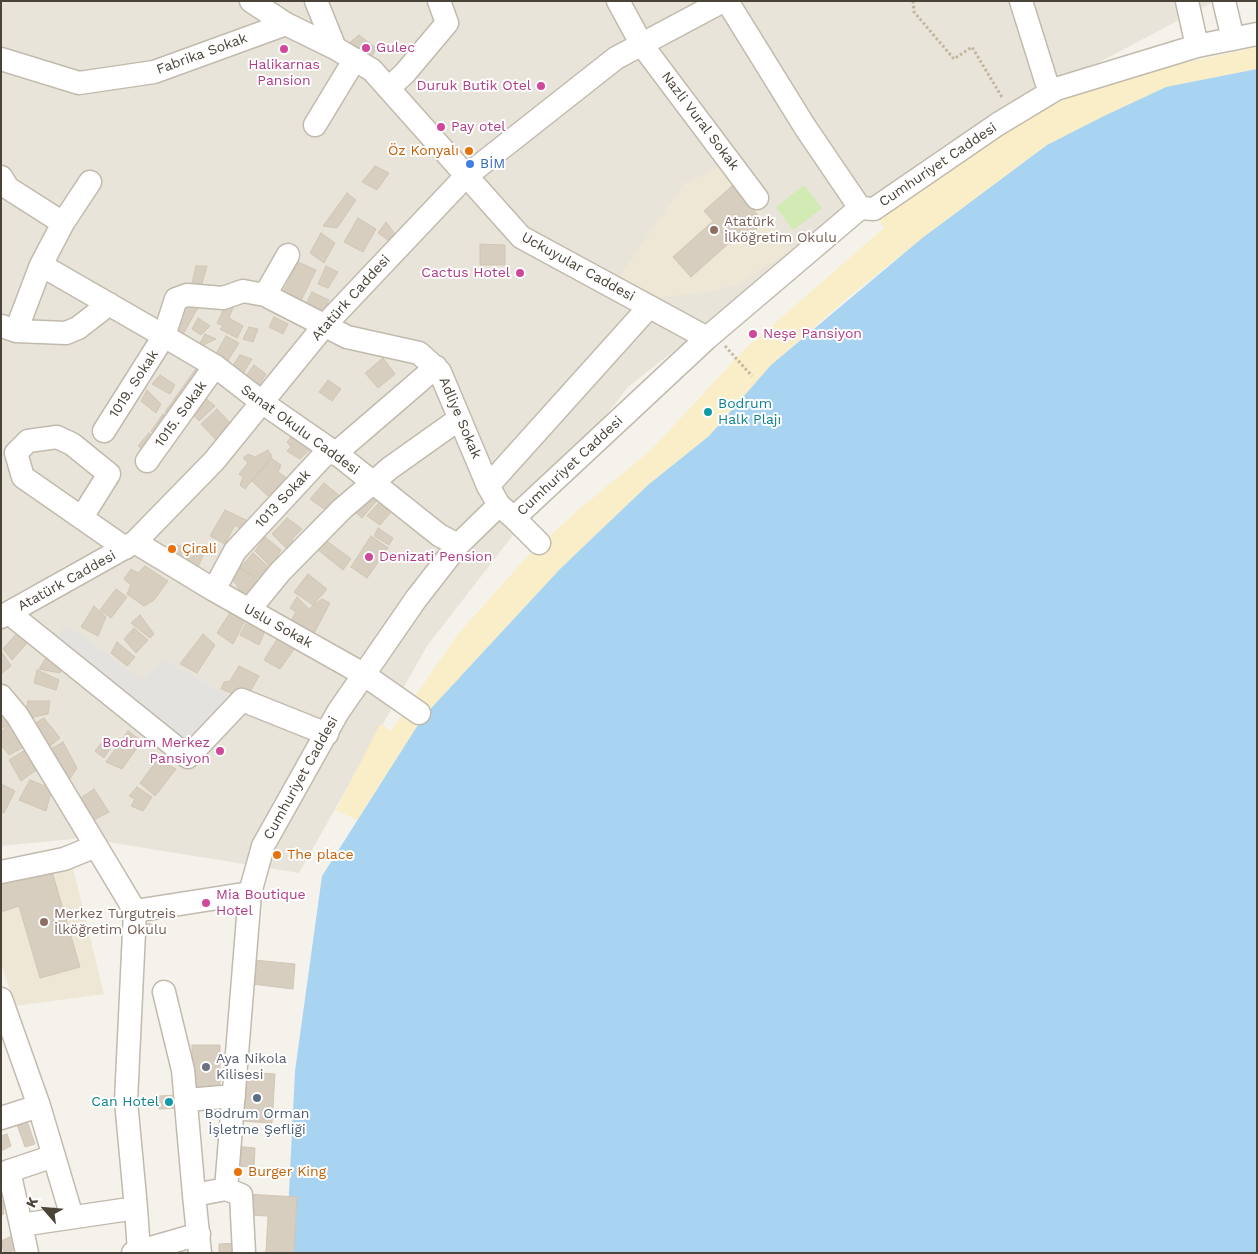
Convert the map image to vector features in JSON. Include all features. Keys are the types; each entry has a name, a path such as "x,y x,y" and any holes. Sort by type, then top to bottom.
{"street":[{"name":"Uckuyular Caddesi","path":"250,1 286,24 335,48 372,70 465,177 521,237 649,307 710,335"},
{"path":"316,1 335,48"},
{"path":"389,88 405,73 447,24 439,1"},
{"name":"Nazli Vural Sokak","path":"618,1 642,45 757,198"},
{"name":"Atatürk Caddesi","path":"5,615 130,545 214,461 324,326 465,177 616,58 723,1"},
{"path":"727,1 804,127 860,208"},
{"path":"1021,1 1047,84 1056,89"},
{"path":"1187,1 1198,46"},
{"path":"1224,1 1233,39"},
{"name":"Fabrika Sokak","path":"4,68 79,84 154,72 286,24"},
{"name":"Cumhuriyet Caddesi","path":"226,1189 250,893 263,846 363,674 458,545 500,503 710,335 860,208 874,209 1012,115 1056,89 1198,46 1257,34"},
{"path":"315,125 355,59"},
{"path":"1,177 8,188 63,223"},
{"path":"90,182 63,223 9,329 66,334 78,328 109,304"},
{"path":"265,296 288,255"},
{"path":"41,265 164,336"},
{"name":"Adliye Sokak","path":"164,336 176,299 187,295 223,298 243,291 265,296 347,337 419,353 440,372 459,419 500,503"},
{"path":"539,543 500,503 649,307"},
{"name":"Sanat Okulu Caddesi","path":"164,336 215,366 263,403 336,453 439,535 458,545"},
{"name":"1019. Sokak","path":"104,431 164,336"},
{"name":"1015. Sokak","path":"146,461 215,366"},
{"name":"1013 Sokak","path":"214,590 235,551 324,454 336,453 436,367"},
{"path":"249,610 280,572 372,483 459,419"},
{"name":"Uslu Sokak","path":"82,517 363,674 419,713"},
{"path":"5,615 188,757 242,700 327,734"},
{"path":"1,696 17,715 49,766 135,911 126,1101 136,1208 136,1252 200,1243 183,1070 164,992"},
{"path":"1,872 64,859 96,846"},
{"path":"135,911 250,893"},
{"path":"1,999 39,1106 72,1217"},
{"path":"187,1100 234,1096"},
{"path":"1,1118 39,1106"},
{"path":"27,1253 21,1225 5,1173 54,1156"},
{"path":"194,1195 226,1189 241,1195 244,1253"},
{"path":"21,1225 136,1208"}],"path":[{"path":"913,1 914,12 954,59 972,47 1012,115"},
{"path":"710,335 752,376"}],"shaded area":[{"path":"1,1 1215,1 1092,66 878,191 628,387 427,646 299,873 83,838 1,846"},
{"name":"Atatürk İlköğretim Okulu","path":"722,166 792,250 738,284 709,292 653,298 620,276 684,183"},
{"path":"67,625 141,680 164,660 229,696 188,745 53,637"},
{"name":"Merkez Turgutreis İlköğretim Okulu","path":"71,860 104,994 15,1006 1,963 1,881"}],"green space":[{"path":"804,185 822,208 793,230 776,207"}],"sand":[{"name":"Bodrum Halk Plajı","path":"1257,47 1257,69 1166,87 1047,145 921,239 845,300 771,365 709,436 648,485 560,569 423,717 357,820 336,810 380,724 391,731 458,634 525,559 578,510 651,450 743,351 884,228 878,218 1020,119 1072,96 1151,70"}],"water":[{"path":"1257,69 1257,1253 286,1253 295,1071 322,876 423,717 560,569 648,485 709,436 771,365 921,239 1047,145 1104,116 1166,87"}],"building":[{"name":"Gulec","path":"359,35 376,48 370,62 349,43"},
{"path":"375,166 389,173 377,190 362,182"},
{"path":"732,186 764,222 754,231 757,234 746,244 738,235 691,277 673,257 713,221 704,211"},
{"path":"347,193 356,200 337,228 323,226"},
{"path":"358,218 376,229 363,252 344,242"},
{"path":"386,222 395,234 388,240 378,233"},
{"path":"321,233 335,243 324,263 310,253"},
{"path":"480,244 505,245 505,265 480,265"},
{"path":"298,262 316,270 298,307 280,298"},
{"path":"196,266 207,266 200,290 191,287"},
{"path":"326,266 338,272 328,288 318,284"},
{"path":"312,292 329,300 320,318 303,310"},
{"path":"186,299 201,302 181,338 168,331"},
{"path":"227,303 234,305 229,318 243,326 237,338 220,329 223,326 217,323"},
{"path":"274,317 288,324 283,334 269,327"},
{"path":"198,318 210,326 201,335 192,329"},
{"path":"249,327 258,329 253,342 243,339"},
{"path":"205,334 216,339 197,348"},
{"path":"226,336 239,343 225,365 213,359"},
{"path":"240,355 252,359 241,377 230,370"},
{"path":"383,358 395,374 378,388 365,373"},
{"path":"200,363 210,368 174,417 165,412"},
{"path":"254,365 266,374 258,387 243,380"},
{"path":"160,375 175,385 170,394 152,384"},
{"path":"328,380 341,389 332,401 319,392"},
{"path":"147,390 161,404 156,413 141,401"},
{"path":"203,396 215,406 199,421 191,412"},
{"path":"217,409 235,428 219,443 201,424"},
{"path":"163,414 172,420 160,436 151,431"},
{"path":"297,430 317,443 300,459 287,451 291,447 287,442"},
{"path":"149,433 159,440 144,450 138,446"},
{"path":"268,450 272,456 245,489 240,485 243,477 239,474 248,463 243,458 248,454 255,457"},
{"path":"271,458 281,465 278,472 287,478 268,496 252,481"},
{"path":"324,483 341,497 327,511 310,499"},
{"path":"369,487 380,497 362,518 351,508"},
{"path":"386,495 397,505 380,525 367,516"},
{"path":"225,510 246,520 241,529 235,525 225,544 210,536"},
{"path":"287,518 302,529 292,539 293,543 286,548 272,534"},
{"path":"378,528 393,538 389,545 374,536"},
{"path":"319,535 351,559 343,570 312,545"},
{"name":"Denizati Pension","path":"371,536 388,548 367,578 351,567"},
{"path":"265,537 281,550 271,567 255,551"},
{"path":"172,544 186,547 179,558 168,551"},
{"path":"201,545 207,547 197,569 182,559 186,552 193,557"},
{"path":"253,553 271,569 262,580 240,568"},
{"path":"145,566 168,581 154,600 144,606 127,594 131,585 124,579 131,569 138,573"},
{"path":"240,568 260,581 247,601 231,577"},
{"path":"308,574 327,589 313,605 294,592"},
{"path":"116,589 127,597 111,618 100,610"},
{"path":"297,597 309,609 322,599 330,603 311,639 288,626 296,612 290,608"},
{"path":"235,605 248,615 233,644 217,633"},
{"path":"94,606 106,617 98,636 81,627"},
{"path":"140,615 154,634 150,638 131,623"},
{"path":"249,618 255,619 264,633 259,645 240,635"},
{"path":"134,628 148,640 136,653 124,639"},
{"path":"18,632 28,642 12,660 3,649"},
{"path":"281,633 299,642 280,669 264,660"},
{"path":"203,634 215,645 197,673 180,664"},
{"path":"117,642 135,657 127,666 111,653"},
{"path":"1,651 11,666 2,673 1,671"},
{"path":"47,656 61,669 60,673 39,669"},
{"path":"239,666 259,676 246,699 221,689 224,682 230,681"},
{"path":"37,670 59,680 56,690 34,683"},
{"path":"28,701 50,701 48,714 24,719"},
{"path":"1,703 13,721 1,729"},
{"path":"44,718 60,738 43,752 27,728"},
{"path":"13,721 31,743 9,755 1,745 1,732"},
{"path":"128,731 142,741 122,769 106,762"},
{"path":"103,741 113,744 104,758 95,751"},
{"path":"63,742 77,768 65,786 44,753"},
{"path":"32,746 43,765 21,781 9,760"},
{"path":"158,759 176,769 155,796 140,783"},
{"path":"30,780 52,789 46,811 19,800"},
{"path":"1,784 15,791 4,813 1,812"},
{"path":"137,787 152,797 143,811 131,806 135,799 129,796"},
{"path":"94,789 109,812 90,822 75,802"},
{"path":"51,868 80,967 40,978 19,906 1,912 1,882"},
{"path":"149,924 153,928 149,932 145,928"},
{"path":"254,960 295,964 293,989 252,984"},
{"name":"Aya Nikola Kilisesi","path":"192,1045 220,1045 220,1089 192,1090"},
{"name":"Bodrum Orman İşletme Şefliği","path":"242,1072 275,1074 272,1123 240,1121"},
{"name":"Can Hotel","path":"180,1095 180,1108 159,1109 158,1096"},
{"path":"26,1118 35,1144 25,1147 16,1122"},
{"path":"7,1134 11,1146 1,1151 1,1136"},
{"path":"234,1146 255,1148 254,1167 233,1166"},
{"path":"246,1194 297,1197 294,1253 253,1253 266,1252 268,1216 245,1215"},
{"path":"3,1200 4,1214 1,1215 1,1201"},
{"path":"14,1235 16,1248 9,1253 4,1253 1,1241"},
{"path":"239,1243 239,1253 219,1253 219,1244"}],"place":[{"name":"Gulec","path":"366,48"},
{"name":"Halikarnas Pansion","path":"284,49"},
{"name":"Duruk Butik Otel","path":"541,86"},
{"name":"Pay otel","path":"441,127"},
{"name":"Öz Konyalı","path":"469,151"},
{"name":"BİM","path":"470,164"},
{"name":"Atatürk İlköğretim Okulu","path":"714,230"},
{"name":"Cactus Hotel","path":"520,273"},
{"name":"Neşe Pansiyon","path":"753,334"},
{"name":"Bodrum Halk Plajı","path":"708,412"},
{"name":"Çirali","path":"172,549"},
{"name":"Denizati Pension","path":"369,557"},
{"name":"Bodrum Merkez Pansiyon","path":"220,751"},
{"name":"The place","path":"277,855"},
{"name":"Mia Boutique Hotel","path":"206,903"},
{"name":"Merkez Turgutreis İlköğretim Okulu","path":"44,922"},
{"name":"Aya Nikola Kilisesi","path":"206,1067"},
{"name":"Bodrum Orman İşletme Şefliği","path":"257,1098"},
{"name":"Can Hotel","path":"169,1102"},
{"name":"Burger King","path":"238,1172"}]}
